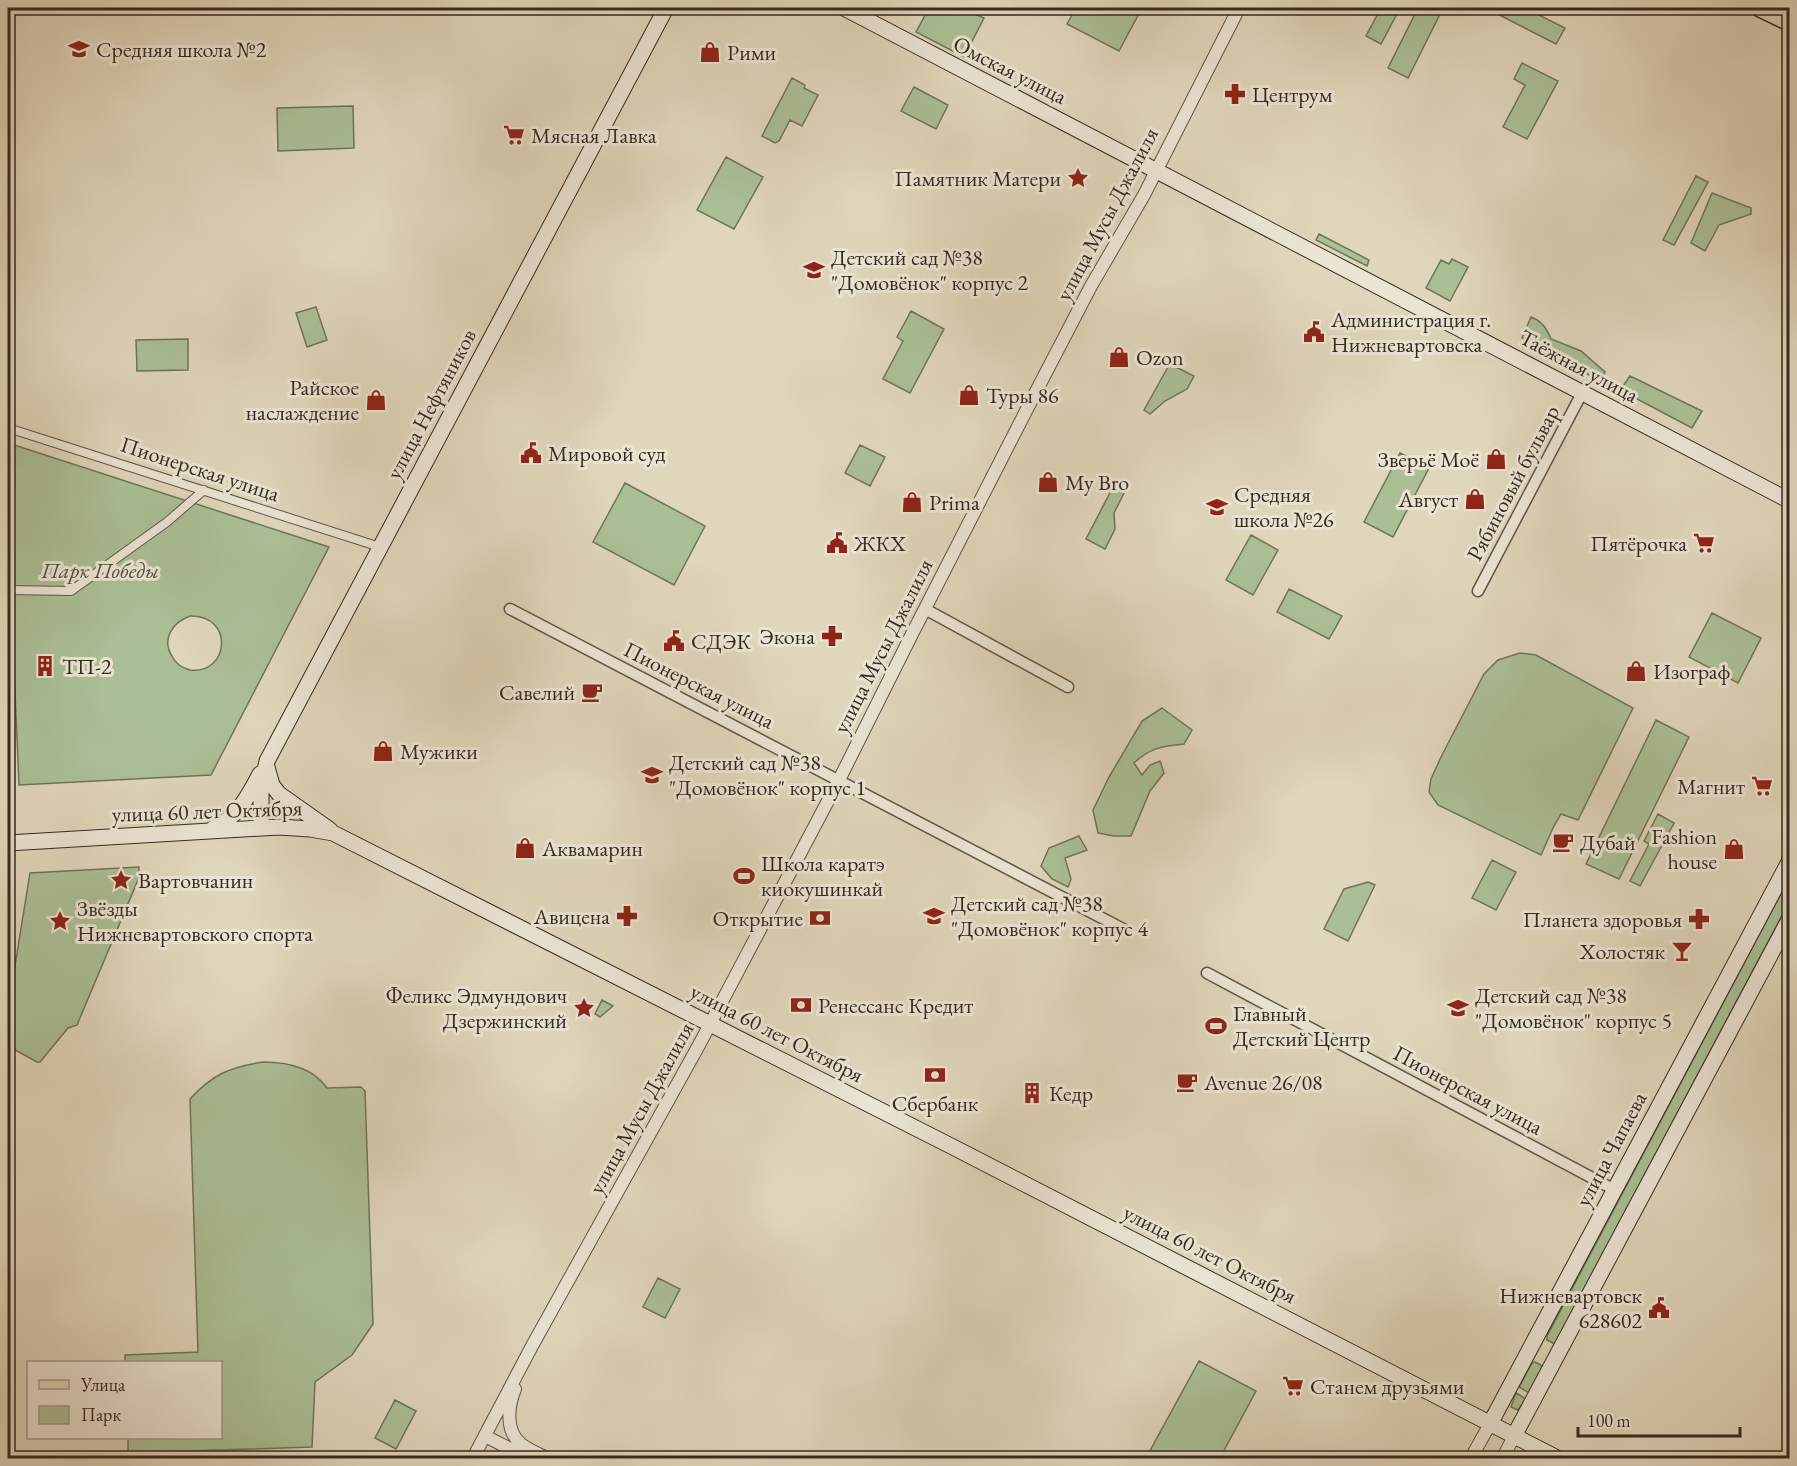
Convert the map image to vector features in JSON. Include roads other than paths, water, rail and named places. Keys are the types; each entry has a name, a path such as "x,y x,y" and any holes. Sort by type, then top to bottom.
{"main road":[{"name":"улица Нефтяников","path":"261,828 261,790 267,761 666,8"},
{"name":"Омская улица","path":"844,8 1156,171"},
{"path":"1759,8 1790,23"},
{"name":"Таёжная улица","path":"1156,171 1790,501"},
{"path":"204,832 224,823 240,808 267,761"},
{"path":"267,761 272,785 279,794 333,833"},
{"name":"улица 60 лет Октября","path":"8,843 261,828 295,827 333,833 1514,1436"},
{"name":"улица Чапаева","path":"1490,1424 1790,860"},
{"path":"1557,1458 1514,1436 1790,918"},
{"path":"1538,1334 1536,1345 1544,1353 1552,1354 1562,1348"}],"street":[{"name":"улица Мусы Джалиля","path":"472,1458 711,1024 839,780 1091,286 1156,171 1239,8"},
{"name":"Рябиновый бульвар","path":"1478,591 1582,393"},
{"name":"Пионерская улица","path":"8,428 380,547"},
{"path":"8,590 71,591 167,522 204,490"},
{"name":"Пионерская улица","path":"510,609 1125,930"},
{"path":"925,609 1068,687"},
{"name":"Пионерская улица","path":"1207,974 1615,1190"},
{"path":"521,1367 510,1403 509,1418 512,1432 521,1444 547,1458"},
{"name":"улица Чапаева","path":"1472,1458 1490,1424"},
{"path":"485,1436 528,1458"},
{"path":"1503,1458 1514,1436"}],"place":[{"name":"Средняя школа №2","path":"79,49"},
{"name":"Рими","path":"710,52"},
{"name":"Центрум","path":"1235,94"},
{"name":"Мясная Лавка","path":"514,135"},
{"name":"Памятник Матери","path":"1078,178"},
{"name":"Детский сад №38 \"Домовёнок\" корпус 2","path":"814,270"},
{"name":"Администрация г. Нижневартовска","path":"1314,332"},
{"name":"Ozon","path":"1119,357"},
{"name":"Туры 86","path":"969,395"},
{"name":"Райское наслаждение","path":"376,400"},
{"name":"Мировой суд","path":"531,453"},
{"name":"Зверьё Моё","path":"1496,459"},
{"name":"My Bro","path":"1048,482"},
{"name":"Август","path":"1475,499"},
{"name":"Prima","path":"912,502"},
{"name":"Средняя школа №26","path":"1217,507"},
{"name":"ЖКХ","path":"837,543"},
{"name":"Пятёрочка","path":"1704,543"},
{"name":"Экона","path":"832,636"},
{"name":"СДЭК","path":"674,641"},
{"name":"ТП-2","path":"45,666"},
{"name":"Изограф","path":"1636,671"},
{"name":"Савелий","path":"592,692"},
{"name":"Мужики","path":"383,751"},
{"name":"Детский сад №38 \"Домовёнок\" корпус 1","path":"652,775"},
{"name":"Магнит","path":"1762,786"},
{"name":"Дубай","path":"1563,842"},
{"name":"Аквамарин","path":"525,848"},
{"name":"Fashion house","path":"1734,849"},
{"name":"Школа каратэ киокушинкай","path":"744,876"},
{"name":"Вартовчанин","path":"121,880"},
{"name":"Авицена","path":"627,916"},
{"name":"Детский сад №38 \"Домовёнок\" корпус 4","path":"934,916"},
{"name":"Открытие","path":"820,918"},
{"name":"Планета здоровья","path":"1699,919"},
{"name":"Звёзды Нижневартовского спорта","path":"60,921"},
{"name":"Холостяк","path":"1682,951"},
{"name":"Ренессанс Кредит","path":"801,1005"},
{"name":"Феликс Эдмундович Дзержинский","path":"584,1008"},
{"name":"Детский сад №38 \"Домовёнок\" корпус 5","path":"1458,1008"},
{"name":"Главный Детский Центр","path":"1216,1026"},
{"name":"Сбербанк","path":"935,1075"},
{"name":"Avenue 26/08","path":"1187,1082"},
{"name":"Кедр","path":"1032,1093"},
{"name":"Нижневартовск 628602","path":"1659,1308"},
{"name":"Станем друзьями","path":"1293,1386"}],"park label":[{"name":"Парк Победы","path":"100,570"}]}
